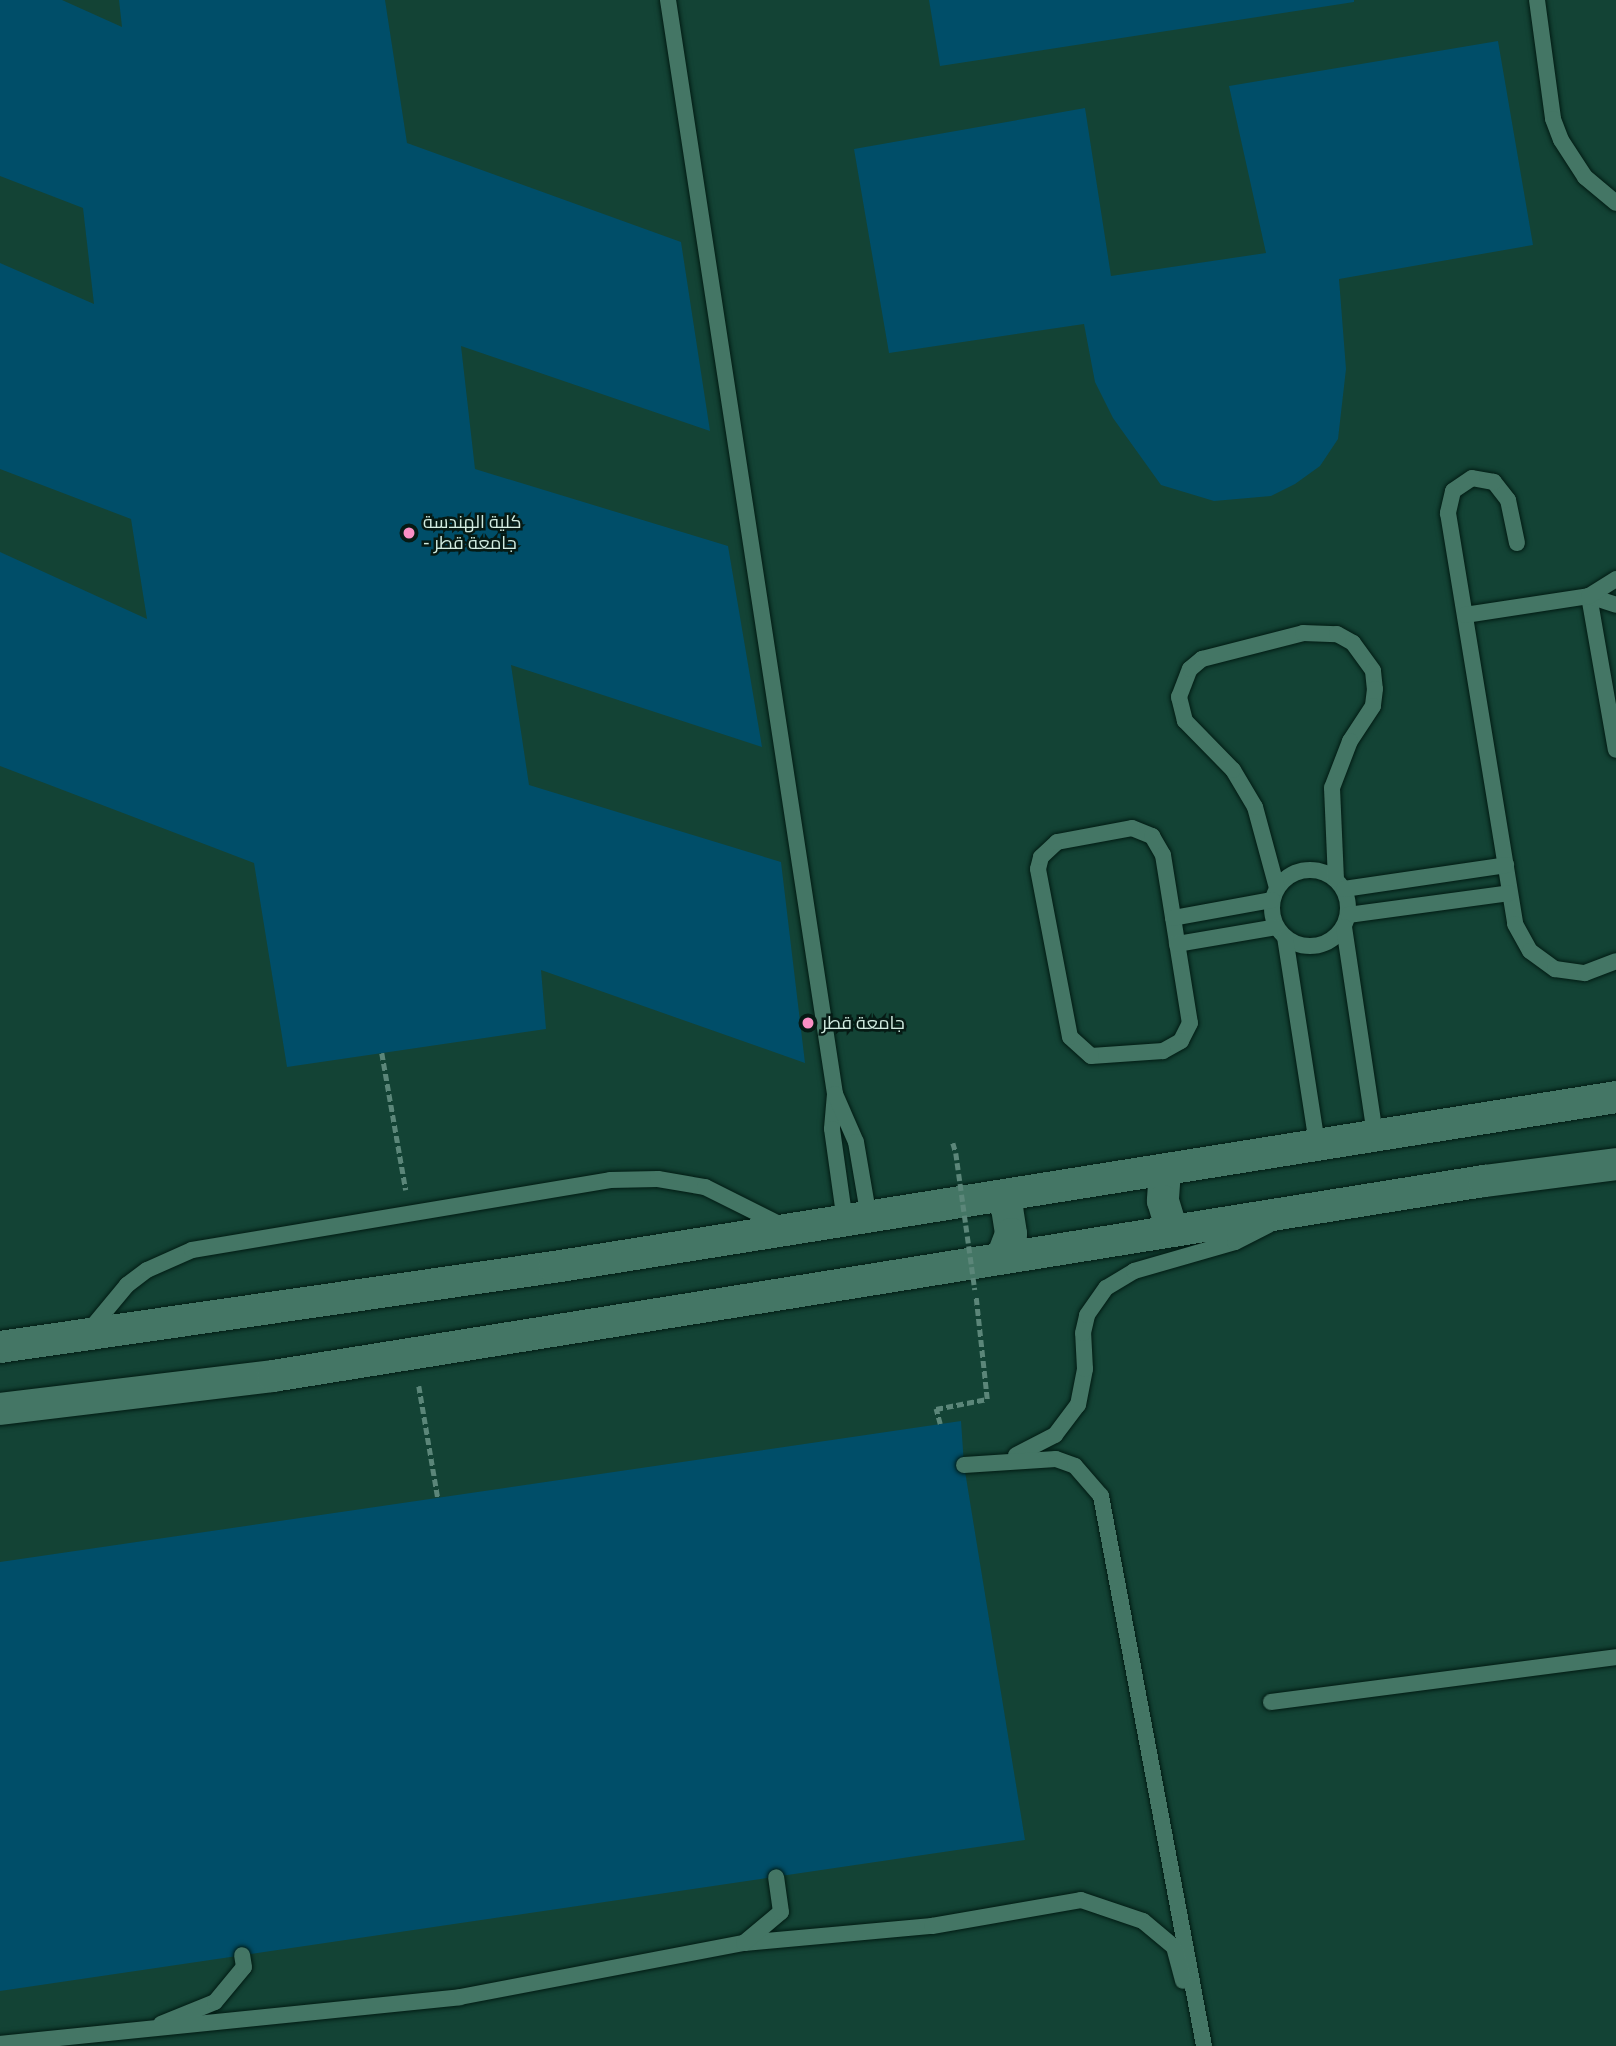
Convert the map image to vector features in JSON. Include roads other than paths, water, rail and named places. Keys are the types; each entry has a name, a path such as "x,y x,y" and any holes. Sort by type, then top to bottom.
{"street":[{"path":"0,1347 84,1337 857,1220 1374,1134 1616,1097"},
{"path":"0,1409 274,1376 1172,1231 1616,1164"},
{"path":"1165,1170 1163,1201 1172,1231"},
{"path":"999,1197 1007,1208 1011,1234 1002,1258"}],"lane":[{"path":"668,0 835,1094 832,1129 857,1220"},
{"path":"1537,0 1553,119 1561,140 1585,177 1616,203"},
{"path":"1517,543 1508,500 1494,482 1472,478 1453,491 1448,513 1510,893 1521,938 1541,962 1555,969 1585,973 1616,961"},
{"path":"1465,615 1589,596 1616,579"},
{"path":"1589,596 1616,605"},
{"path":"1589,596 1616,750"},
{"path":"1317,1144 1275,894 1255,807 1233,770 1185,721 1179,697 1190,669 1202,659 1303,633 1338,634 1353,643 1369,663 1375,689 1373,706 1350,741 1332,788 1340,884 1374,1134"},
{"path":"1121,828 1142,831 1152,836 1163,855 1173,918 1189,1023 1181,1041 1163,1051 1101,1057 1082,1051 1068,1028 1040,881 1041,857 1057,842 1068,838 1121,828"},
{"path":"1173,918 1275,894 1298,871 1324,872 1340,884 1506,865"},
{"path":"1177,944 1281,932 1310,946 1335,938 1346,921 1510,893"},
{"path":"835,1094 856,1142 857,1220"},
{"path":"84,1337 127,1284 147,1269 192,1251 610,1181 658,1179 705,1187 790,1230"},
{"path":"1000,1462 1039,1445 1068,1422 1084,1388 1083,1333 1087,1315 1106,1288 1134,1271 1235,1242 1288,1213"},
{"path":"964,1465 1056,1459 1075,1466 1101,1496 1202,2046"},
{"path":"1271,1702 1616,1657"},
{"path":"744,1943 780,1912 776,1877"},
{"path":"0,2044 460,1997 744,1943 932,1926 1082,1900 1143,1922 1174,1947 1193,2035 1202,2046"},
{"path":"146,2030 215,2002 244,1967 242,1955"}],"place":[{"name":"كلية الهندسة - جامعة قطر","path":"409,533"},
{"name":"جامعة قطر","path":"808,1023"}]}
